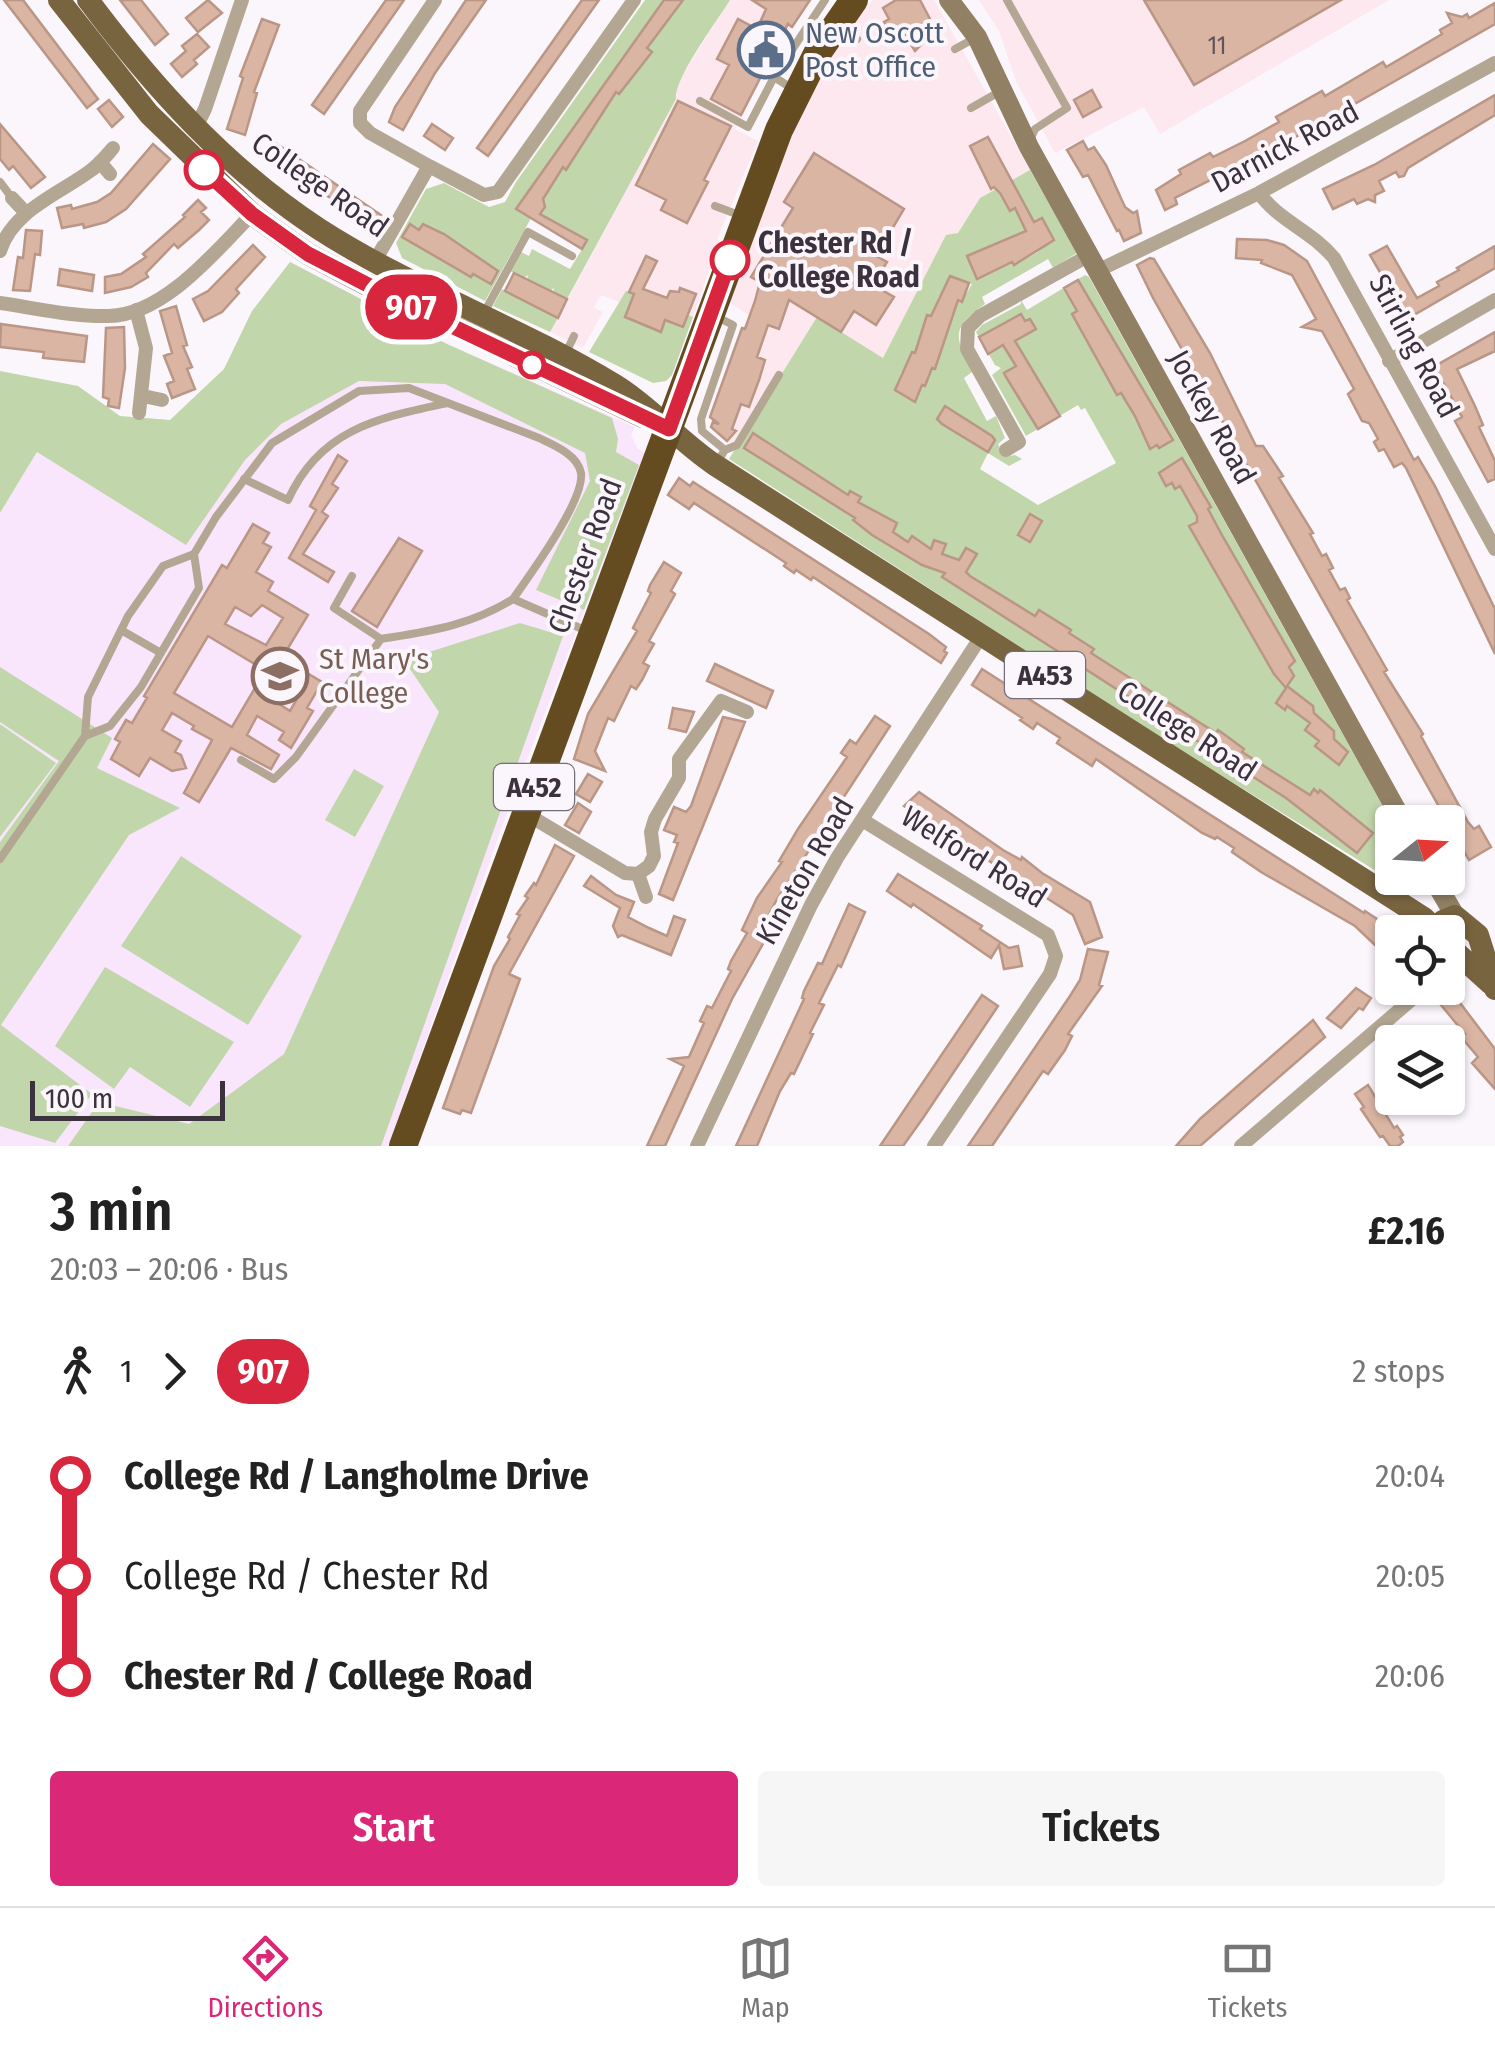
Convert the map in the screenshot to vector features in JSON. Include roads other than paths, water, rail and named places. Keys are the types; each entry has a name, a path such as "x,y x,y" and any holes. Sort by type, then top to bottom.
{"highway":[{"name":"Chester Road","path":"402,1146 746,218 785,84 807,46 844,15"}],"main road":[{"name":"College Road","path":"60,0 150,114 252,214 308,254 354,278 565,356 982,635 1428,915"},
{"name":"College Road","path":"88,0 194,129 269,194 375,261 617,386 669,429"},
{"name":"Jockey Road","path":"950,0 976,37 1028,147 1394,805"},
{"name":"Jockey Road","path":"966,0 976,37"},
{"path":"150,114 164,95"},
{"name":"College Road","path":"617,386 667,394 684,386"},
{"name":"College Road","path":"1465,928 1474,930 1465,945"},
{"path":"1465,960 1493,981"}],"street":[{"path":"194,129 206,109 242,0"},
{"path":"434,0 360,111 360,123 370,133 484,195 498,192 634,0"},
{"name":"Darnick Road","path":"1017,448 967,349 968,328 980,316 1259,193 1495,63"},
{"path":"0,250 26,213 100,162 113,148"},
{"path":"100,162 110,174"},
{"path":"375,261 430,166"},
{"name":"Stirling Road","path":"1259,193 1276,214 1301,226 1334,258 1495,550"},
{"path":"12,198 26,213"},
{"path":"0,303 112,316 136,310 180,286 252,214"},
{"path":"1389,360 1495,300"},
{"path":"136,310 146,348 138,413"},
{"path":"143,396 162,400"},
{"name":"Kineton Road","path":"697,1146 811,904 982,635"},
{"path":"524,816 624,873 638,874 654,856 651,832 679,778 680,760 721,701 748,712"},
{"path":"662,753 680,760"},
{"name":"Welford Road","path":"864,820 1048,936 1055,949 1050,974 934,1146"},
{"path":"638,874 646,896"},
{"path":"1241,1146 1406,1005"}],"lane":[{"path":"1006,0 1067,108 1035,129 1028,147"},
{"path":"954,49 976,37"},
{"path":"700,102 748,127 785,84"},
{"path":"970,108 1003,90"},
{"path":"0,182 12,198"},
{"path":"715,206 746,218"},
{"path":"483,315 528,232 572,256"},
{"path":"711,314 733,325 701,418 702,430 720,458 737,445 779,375"},
{"path":"0,858 85,736 88,697 121,630 163,566 194,554 216,517 272,443 359,391 409,388 560,448 577,462 582,475 552,544 513,600 484,617 381,639 334,608 352,576"},
{"path":"244,480 288,500 297,479 324,446 383,417 452,402"},
{"path":"85,736 110,726 142,686 199,588 194,554"},
{"path":"513,600 591,632"},
{"path":"121,630 161,653"},
{"path":"241,760 274,779 296,757 381,639"}],"place":[{"name":"New Oscott Post Office","path":"766,50"},
{"name":"Chester Rd / College Road","path":"730,260"},
{"name":"St Mary's College","path":"280,676"}]}
